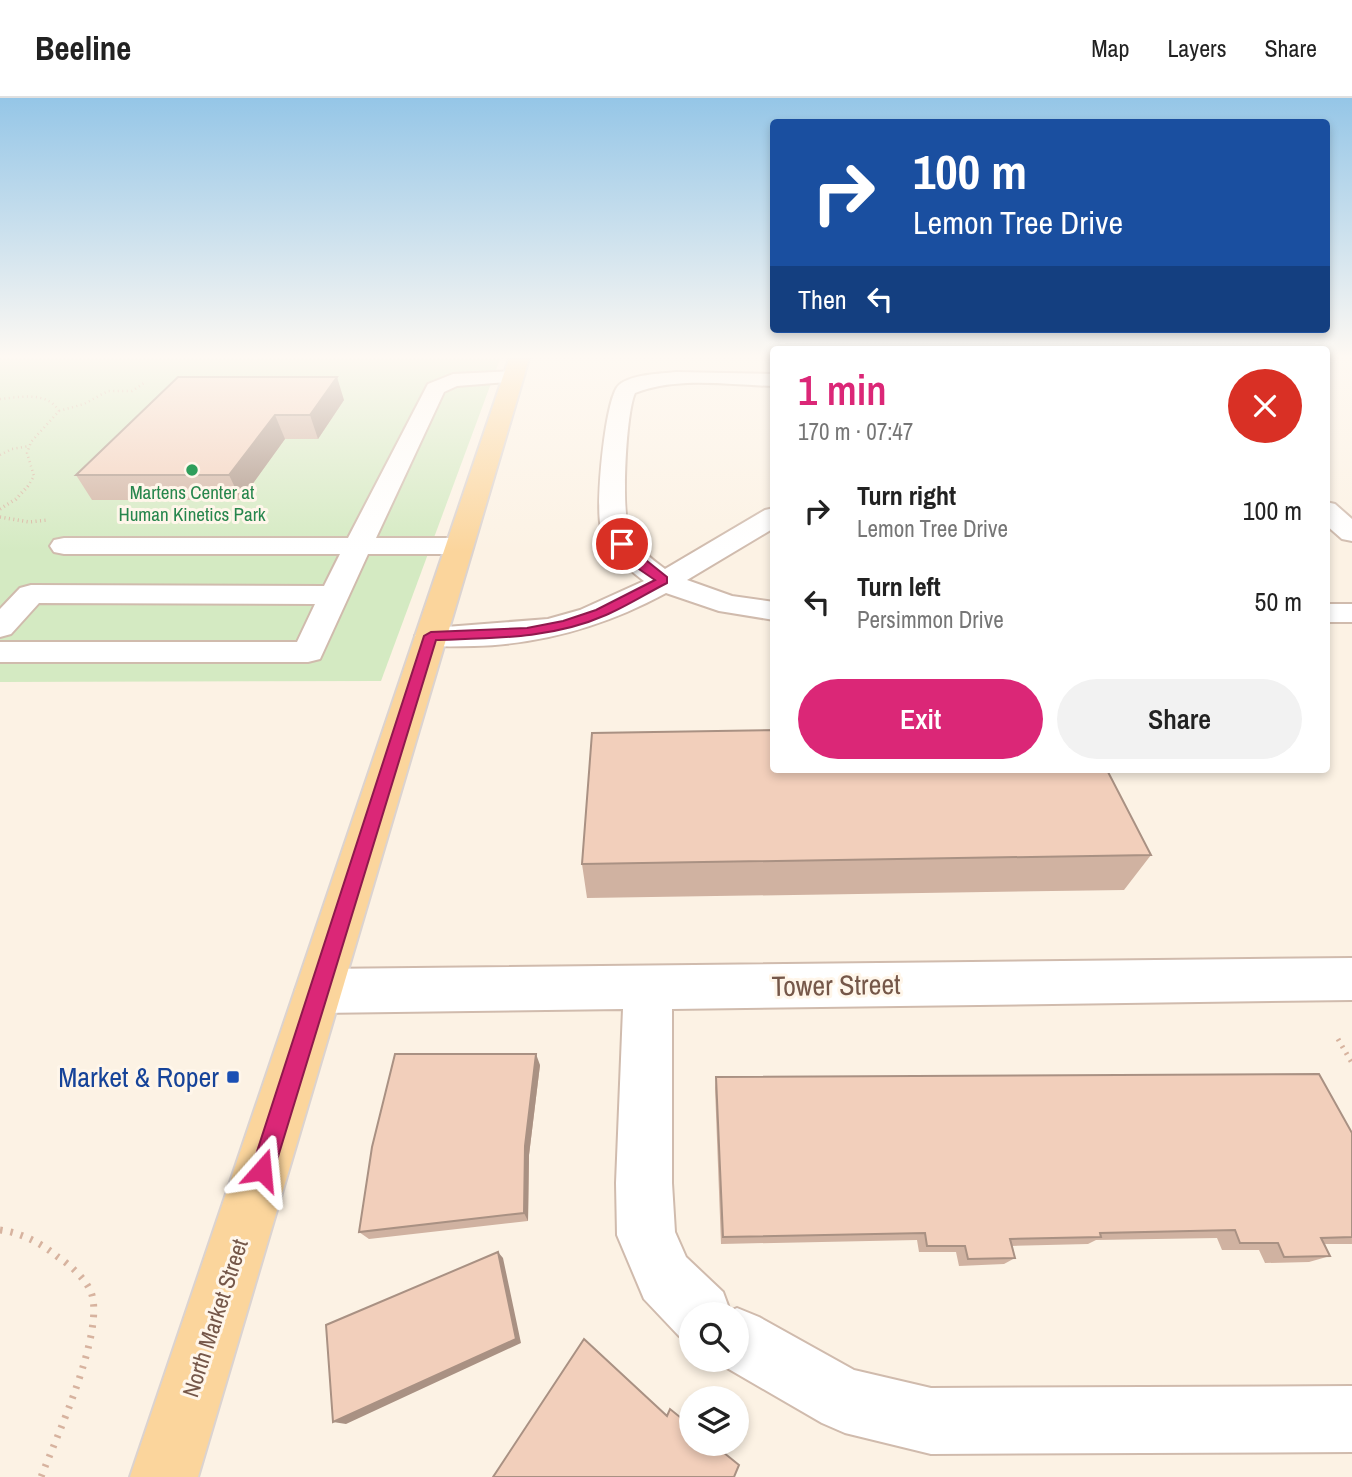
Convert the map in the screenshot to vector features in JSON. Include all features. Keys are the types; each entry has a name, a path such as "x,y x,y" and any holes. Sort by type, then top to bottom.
{"main road":[{"name":"North Market Street","path":"164,1477 498,423"}],"street":[{"path":"0,652 308,652 418,423"},
{"path":"620,423 612,505 614,527 622,544 641,564 663,580 692,594 729,605 770,610"},
{"path":"1330,514 1352,533"},
{"path":"431,636 527,632 601,613 770,518"},
{"path":"64,546 459,546"},
{"path":"0,627 31,594 334,595"},
{"path":"1330,613 1352,613"},
{"name":"Tower Street","path":"319,991 1352,979"},
{"path":"648,987 644,1183 646,1235 665,1278 689,1302"},
{"path":"749,1347 845,1400 931,1421 1352,1419"}],"path":[{"path":"0,509 13,502 29,487 34,476 27,453 49,423"},
{"path":"0,455 12,449 30,446"},
{"path":"0,517 29,522 49,520"},
{"path":"1338,1039 1352,1063"},
{"path":"0,1230 19,1232 64,1260 92,1293 93,1326 77,1382 41,1477"}],"green space":[{"path":"0,423 476,423 381,681 0,682"}],"building":[{"path":"130,423 269,423 229,475 76,475"},
{"path":"770,730 770,773 1109,773 1151,855 582,864 592,733"},
{"path":"395,1054 536,1054 525,1146 524,1213 359,1232 372,1147"},
{"path":"1319,1074 1352,1133 1352,1237 1321,1238 1330,1256 1284,1257 1278,1243 1240,1243 1235,1230 1100,1233 1101,1237 1010,1239 1015,1258 968,1259 965,1246 927,1246 925,1233 723,1237 716,1077"},
{"path":"498,1252 516,1339 333,1422 326,1325"},
{"path":"584,1339 667,1416 670,1409 679,1416 679,1456 728,1456 739,1465 734,1477 493,1477"}],"place":[{"name":"Martens Center at Human Kinetics Park","path":"192,470"},
{"name":"Market & Roper","path":"233,1077"}],"route":[{"path":"262,1170 431,636 527,632 566,624 601,613 663,580 641,564 622,544"}]}
